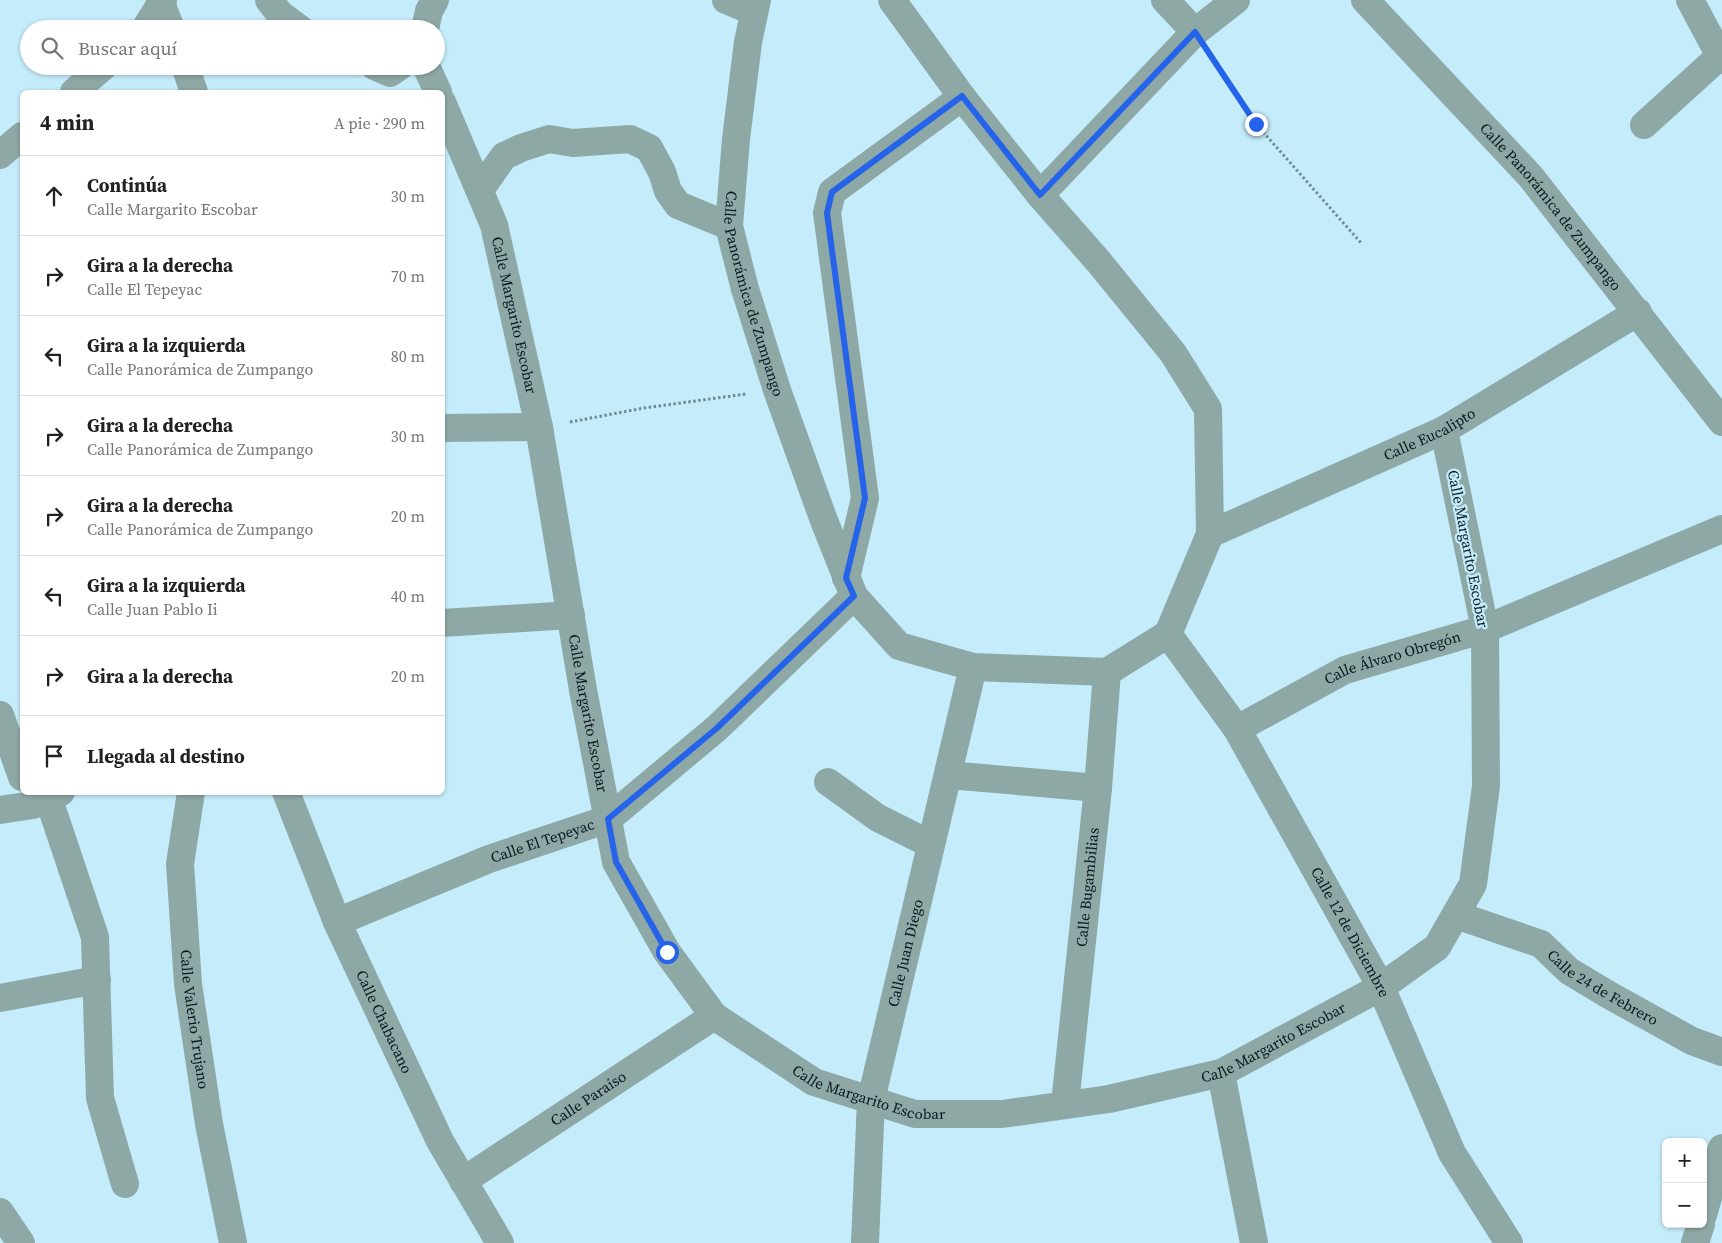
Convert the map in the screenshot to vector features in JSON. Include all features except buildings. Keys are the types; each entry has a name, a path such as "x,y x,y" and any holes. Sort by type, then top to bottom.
{"street":[{"path":"269,0 280,14 288,20"},
{"path":"427,20 435,0"},
{"path":"726,0 756,6"},
{"path":"892,0 962,96 1040,195 1098,261 1173,354 1208,409 1210,534 1168,634 1107,672"},
{"path":"1165,0 1195,32"},
{"path":"1040,195 1195,32 1236,0"},
{"name":"Calle Panorámica de Zumpango","path":"1365,0 1531,177 1722,422"},
{"path":"1644,126 1721,57 1690,0"},
{"path":"150,20 162,1"},
{"path":"162,1 168,20"},
{"name":"Calle Panorámica de Zumpango","path":"756,6 748,42 736,139 729,226 745,289 777,390 850,587 899,646 973,666 1107,672"},
{"path":"76,90 94,75"},
{"path":"188,75 193,90"},
{"path":"430,75 437,90"},
{"path":"850,587 865,498 827,213 832,192 962,96"},
{"name":"Calle Margarito Escobar","path":"445,109 494,224 539,427 616,862 667,952 714,1016 814,1082 915,1114 1002,1114 1109,1099 1221,1073 1381,987 1437,947 1473,884 1486,786 1485,629 1444,430"},
{"path":"0,155 20,138"},
{"path":"480,190 504,156 521,148 549,140 572,143 630,139 649,148 662,172 668,191 678,205 729,226"},
{"name":"Calle Eucalipto","path":"1210,534 1444,430 1638,312"},
{"path":"445,428 539,427"},
{"name":"Calle Álvaro Obregón","path":"1237,729 1345,670 1485,629 1722,529"},
{"name":"Calle El Tepeyac","path":"336,922 489,859 608,819 717,728 850,587"},
{"path":"445,623 571,614"},
{"name":"Calle 12 de Diciembre","path":"1168,634 1237,729 1381,987 1452,1153 1510,1243"},
{"name":"Calle Juan Diego","path":"865,1243 871,1100 973,666"},
{"name":"Calle Bugambilias","path":"1065,1104 1098,788 1107,672"},
{"path":"0,714 20,771"},
{"path":"948,775 1098,788"},
{"path":"828,782 878,818 930,844"},
{"name":"Calle Valerio Trujano","path":"191,795 180,864 188,984 209,1124 233,1243"},
{"name":"Calle Chabacano","path":"287,795 336,922 440,1141 500,1243"},
{"path":"0,810 43,797 95,937 100,1098 124,1184"},
{"name":"Calle 24 de Febrero","path":"1456,914 1541,944 1569,971 1692,1041 1722,1052"},
{"path":"0,998 97,980"},
{"name":"Calle Paraíso","path":"463,1181 714,1016"},
{"path":"1221,1073 1254,1243"},
{"path":"1707,1201 1722,1148"},
{"path":"0,1212 21,1243"},
{"path":"1695,1243 1699,1228"}],"path":[{"path":"1195,32 1256,124 1362,244"},
{"path":"539,427 644,408 777,390"}],"route":[{"path":"667,952 616,862 608,819 717,728 854,596 846,578 865,498 827,213 832,192 962,96 1040,195 1195,32 1256,124"}]}
